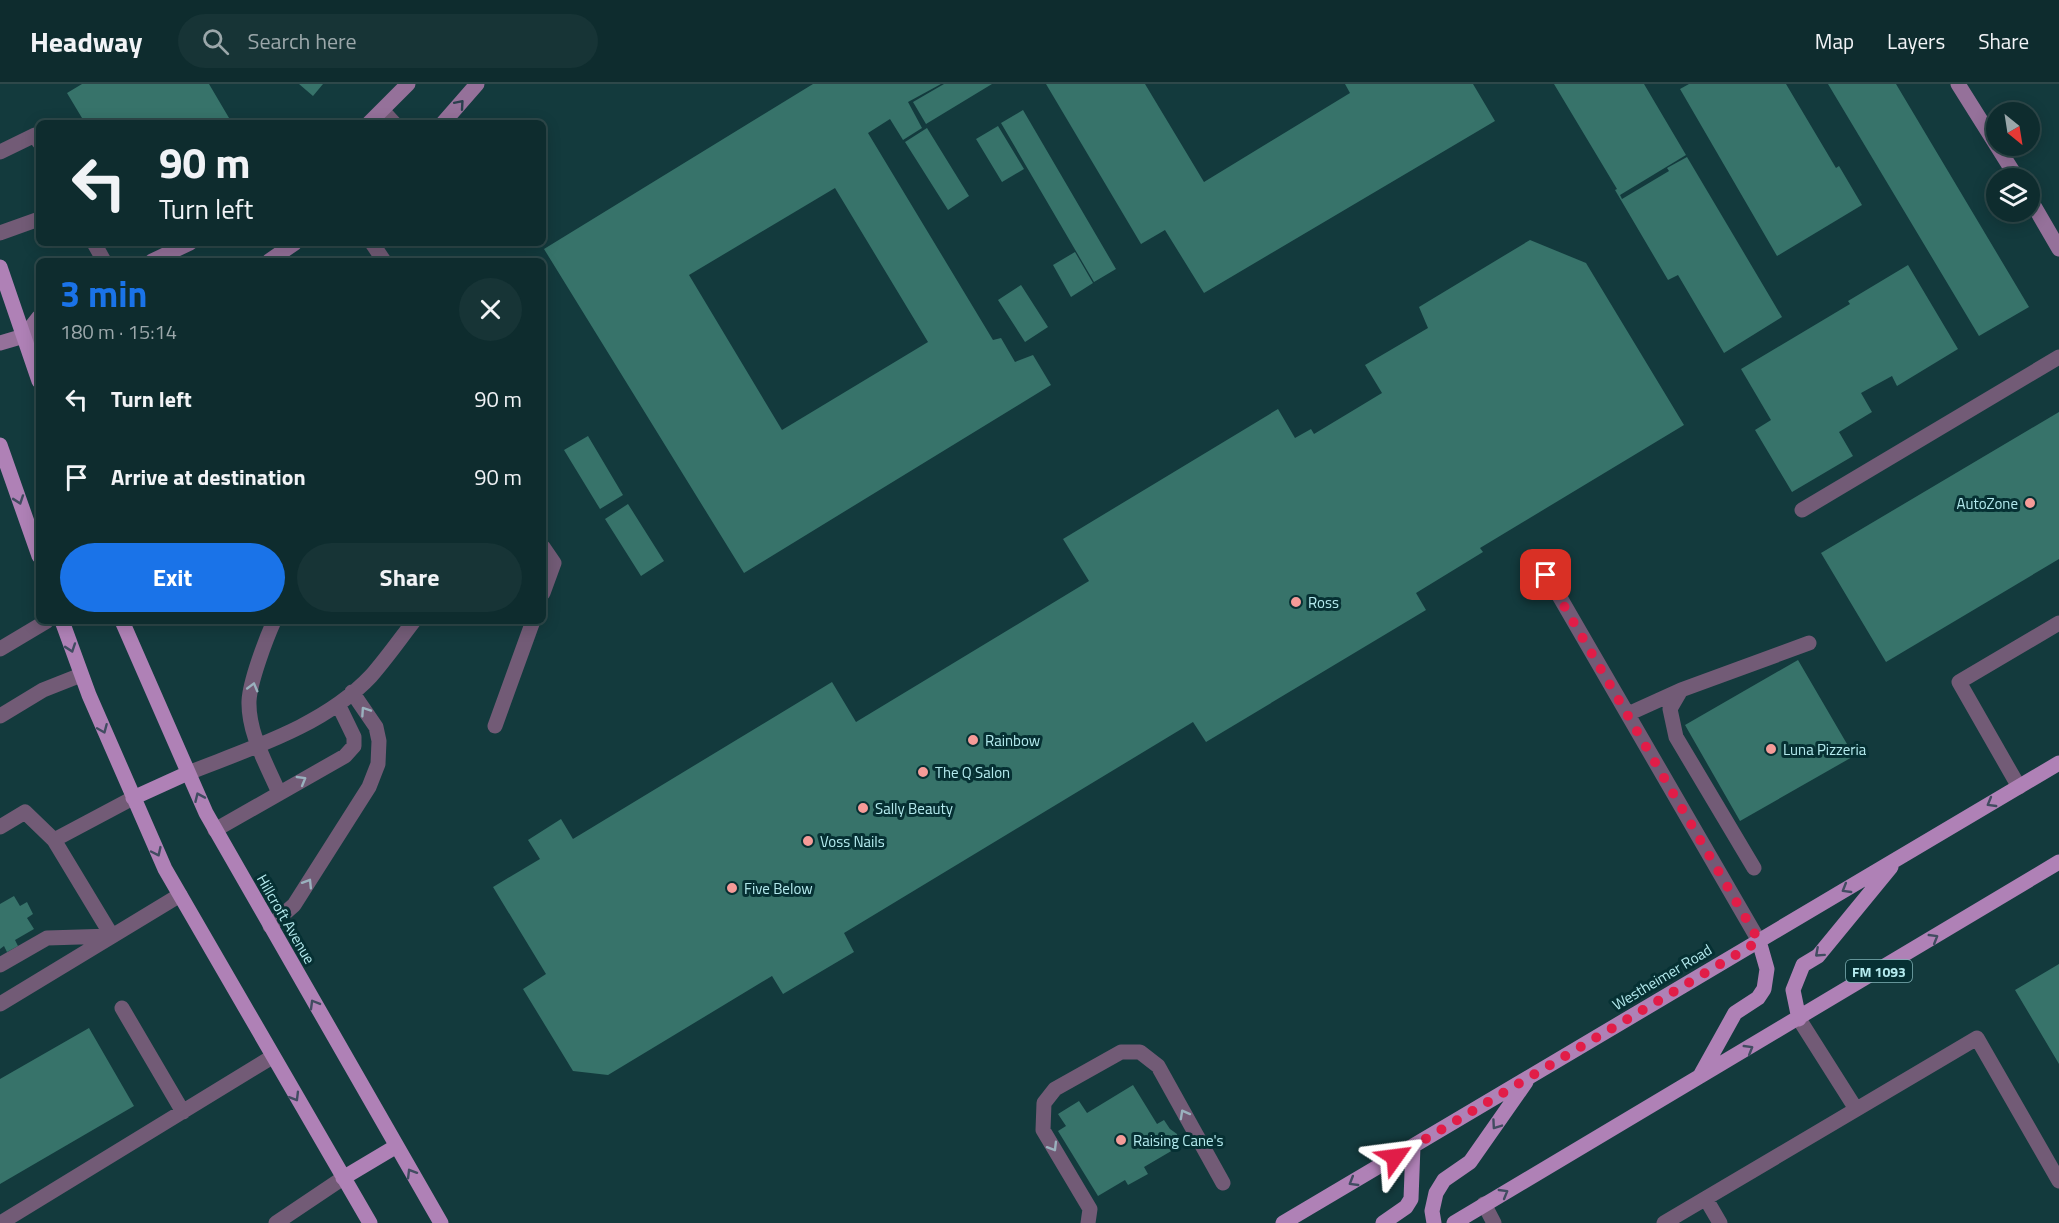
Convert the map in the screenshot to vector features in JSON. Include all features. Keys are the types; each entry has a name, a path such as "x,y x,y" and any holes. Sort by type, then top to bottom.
{"main road":[{"path":"0,267 36,372"},
{"path":"0,445 36,547"},
{"path":"63,624 81,675 132,798 180,895 370,1223"},
{"name":"Hillcroft Avenue","path":"123,624 215,830 395,1147 441,1223"},
{"name":"Westheimer Road","path":"1283,1223 2059,763"},
{"path":"132,798 188,773"},
{"path":"1799,1019 1793,990 1803,964 1818,956 1896,860"},
{"name":"FM 1093","path":"1454,1223 2059,862"},
{"path":"1698,1079 1735,1013 1758,998 1764,989 1767,969 1759,941"},
{"path":"1434,1223 1432,1211 1436,1193 1444,1180 1470,1162 1529,1077"},
{"path":"1383,1223 1406,1207 1411,1199 1413,1146"},
{"path":"343,1178 395,1147"}],"street":[{"path":"372,120 408,84"},
{"path":"446,120 477,84"},
{"path":"1958,84 2011,168"},
{"path":"383,111 391,120"},
{"path":"0,152 35,135 36,137"},
{"path":"2040,217 2059,249"},
{"path":"0,233 36,220"},
{"path":"158,258 184,246"},
{"path":"273,258 291,246"},
{"path":"24,336 36,321"},
{"path":"0,343 24,336 36,339"},
{"path":"1802,510 2059,357"},
{"path":"546,551 554,563 546,585"},
{"path":"1546,575 1759,941"},
{"path":"2019,787 1959,682 2059,623"},
{"path":"0,649 42,624"},
{"path":"273,624 266,639 249,700 257,744 279,793"},
{"path":"188,773 302,726 338,704 371,676 412,624"},
{"path":"495,726 532,624"},
{"path":"1628,714 1681,690 1809,643"},
{"path":"0,716 43,690 81,675"},
{"path":"1681,690 1670,709 1676,737 1754,868"},
{"path":"270,926 294,905 369,787 378,764 379,741 376,727 352,692"},
{"path":"215,830 345,756 354,746 354,736 338,704"},
{"path":"54,840 132,798"},
{"path":"0,827 25,812 54,840 112,936"},
{"path":"0,1004 180,895"},
{"path":"0,965 47,938 112,936"},
{"path":"122,1008 183,1112"},
{"path":"1799,1019 1857,1109"},
{"path":"1664,1223 1977,1038 2059,1182"},
{"path":"1088,1223 1090,1209 1043,1130 1044,1103 1055,1089 1121,1052 1140,1052 1158,1066 1223,1183"},
{"path":"2,1222 272,1057"},
{"path":"276,1223 343,1178"},
{"path":"1706,1199 1720,1223"},
{"path":"1484,1204 1494,1223"}],"building":[{"path":"82,84 209,84 230,120 83,120 67,93"},
{"path":"299,84 323,84 313,96"},
{"path":"813,84 941,84 908,102 922,128 903,140 890,119 868,133 993,340 1001,338 1015,362 1033,355 1051,385 744,573 544,249","holes":["835,188 928,342 782,430 689,275"]},
{"path":"944,84 992,84 926,124 913,102"},
{"path":"1046,84 1145,84 1204,182 1350,93 1345,84 1473,84 1495,121 1204,293 1165,230 1141,244"},
{"path":"1554,84 1644,84 1686,155 1620,195 1622,199 1669,171 1667,168 1687,157 1782,317 1724,353 1678,275 1668,280"},
{"path":"1689,84 1786,84 1836,168 1839,166 1862,205 1777,256 1680,89"},
{"path":"1828,84 1896,84 2029,307 1979,336"},
{"path":"1023,110 1116,269 1094,282 1001,123"},
{"path":"998,126 1024,169 1002,182 976,139"},
{"path":"927,128 969,196 948,210 905,142"},
{"path":"1530,240 1586,263 1684,425 1480,548 1483,552 1416,593 1426,610 1206,742 1193,722 844,933 854,952 783,994 772,976 608,1075 573,1071 523,989 546,974 493,887 540,859 528,840 561,819 573,839 832,682 856,722 1089,581 1063,539 1278,409 1295,438 1311,429 1314,434 1382,393 1365,365 1428,328 1419,307"},
{"path":"1075,252 1093,283 1071,297 1053,265"},
{"path":"1908,265 1958,349 1897,386 1892,376 1861,393 1872,412 1839,432 1853,456 1792,492 1755,430 1771,420 1741,369 1850,304 1848,301"},
{"path":"1021,285 1048,327 1025,342 998,300"},
{"path":"2059,412 2059,559 1886,662 1821,553"},
{"path":"588,436 623,495 600,509 564,450"},
{"path":"628,504 664,561 641,576 605,519"},
{"path":"1798,660 1854,756 1740,821 1685,725"},
{"path":"14,896 20,906 27,902 33,914 27,918 34,929 15,940 18,946 7,952 4,946 0,949 0,904"},
{"path":"2059,964 2059,1064 2015,990"},
{"path":"89,1028 134,1106 0,1184 0,1079"},
{"name":"Raising Cane's","path":"1133,1085 1157,1124 1164,1120 1177,1134 1178,1143 1171,1147 1173,1150 1144,1167 1148,1174 1128,1185 1125,1180 1098,1196 1058,1131 1066,1126 1058,1114 1079,1101 1087,1113"}],"place":[{"name":"AutoZone","path":"2030,503"},
{"name":"Ross","path":"1296,602"},
{"name":"Rainbow","path":"973,740"},
{"name":"Luna Pizzeria","path":"1771,749"},
{"name":"The Q Salon","path":"923,772"},
{"name":"Sally Beauty","path":"863,808"},
{"name":"Voss Nails","path":"808,841"},
{"name":"Five Below","path":"732,888"},
{"name":"Raising Cane's","path":"1121,1140"}],"route":[{"path":"1395,1157 1759,941 1728,884 1546,575"}]}
